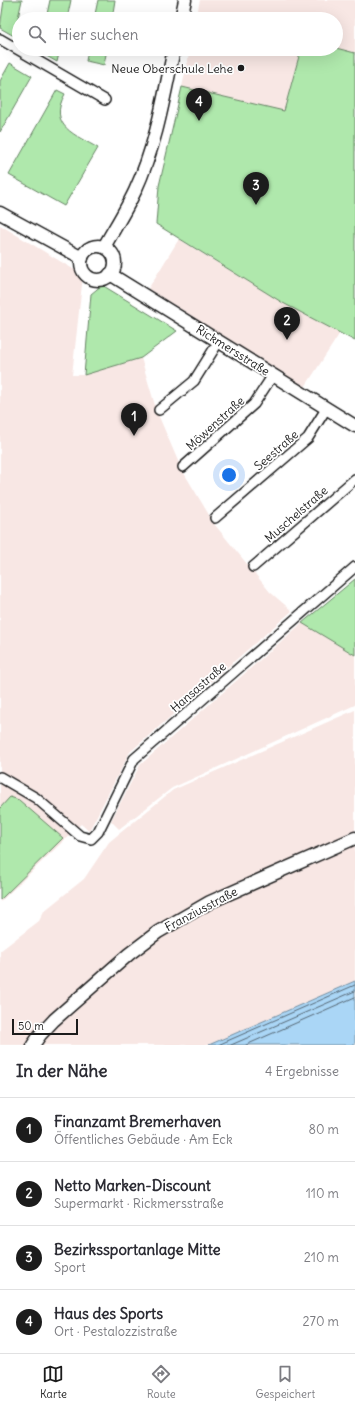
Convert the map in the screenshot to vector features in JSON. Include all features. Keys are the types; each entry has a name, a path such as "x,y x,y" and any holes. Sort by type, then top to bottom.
{"main road":[{"path":"182,12 183,0"},
{"path":"104,247 135,191 147,161 155,138 173,56"},
{"path":"0,213 82,258"},
{"path":"104,247 110,252 114,259 114,267 110,274 99,279 90,278 82,269 82,258 84,252 91,248 104,247"},
{"name":"Rickmersstraße","path":"110,274 355,426"},
{"name":"Franziusstraße","path":"33,1045 40,1034 54,1020 129,954 170,925 210,902 355,838"}],"street":[{"path":"0,39 12,46"},
{"path":"29,56 105,100"},
{"path":"159,410 194,381 219,341"},
{"name":"Möwenstraße","path":"184,467 254,404 273,375"},
{"name":"Seestraße","path":"215,518 308,438 326,408"},
{"name":"Muschelstraße","path":"253,567 355,479"},
{"name":"Hansastraße","path":"2,781 36,798 80,836 91,839 98,832 134,759 355,566"}],"shaded area":[{"path":"200,0 355,0 355,53 343,50 343,12 197,12"},
{"name":"Neue Oberschule Lehe","path":"189,56 299,56 284,111 182,87"},
{"path":"0,225 83,275 72,375 84,375 141,358 157,412 181,468 215,525 270,592 292,611 130,752 89,831 81,824 0,902"},
{"path":"179,239 283,303 340,333 305,387 148,289"},
{"path":"302,623 355,655 355,705 172,788 119,829 111,821 140,765"},
{"path":"355,710 355,981 209,1045 0,1045 0,951 39,921 44,911 84,879 109,842 173,790"}],"green space":[{"path":"4,0 22,0 19,12 12,12 12,35 0,28"},
{"path":"50,0 71,0 68,12 47,12"},
{"path":"98,0 115,0 113,12 95,12"},
{"path":"343,50 355,53 355,341 283,303 156,224 159,186 182,87 284,111 299,56 343,56"},
{"path":"46,56 58,56 57,62"},
{"path":"87,56 106,56 104,65 86,61"},
{"path":"10,63 32,76 0,132 0,81"},
{"path":"57,90 65,94 60,105 59,114 66,128 81,139 98,148 64,206 9,175"},
{"path":"102,285 177,331 141,358 84,375 91,294"},
{"path":"355,579 355,655 302,623"},
{"path":"10,797 19,800 63,838 0,900 0,808"}],"water":[{"path":"355,981 355,1045 209,1045 211,1044"}],"place":[{"name":"Neue Oberschule Lehe","path":"241,68"},
{"name":"Haus des Sports","path":"199,121"},
{"name":"Bezirkssportanlage Mitte","path":"256,205"},
{"name":"Netto Marken-Discount","path":"287,340"},
{"name":"Finanzamt Bremerhaven","path":"134,436"}]}
